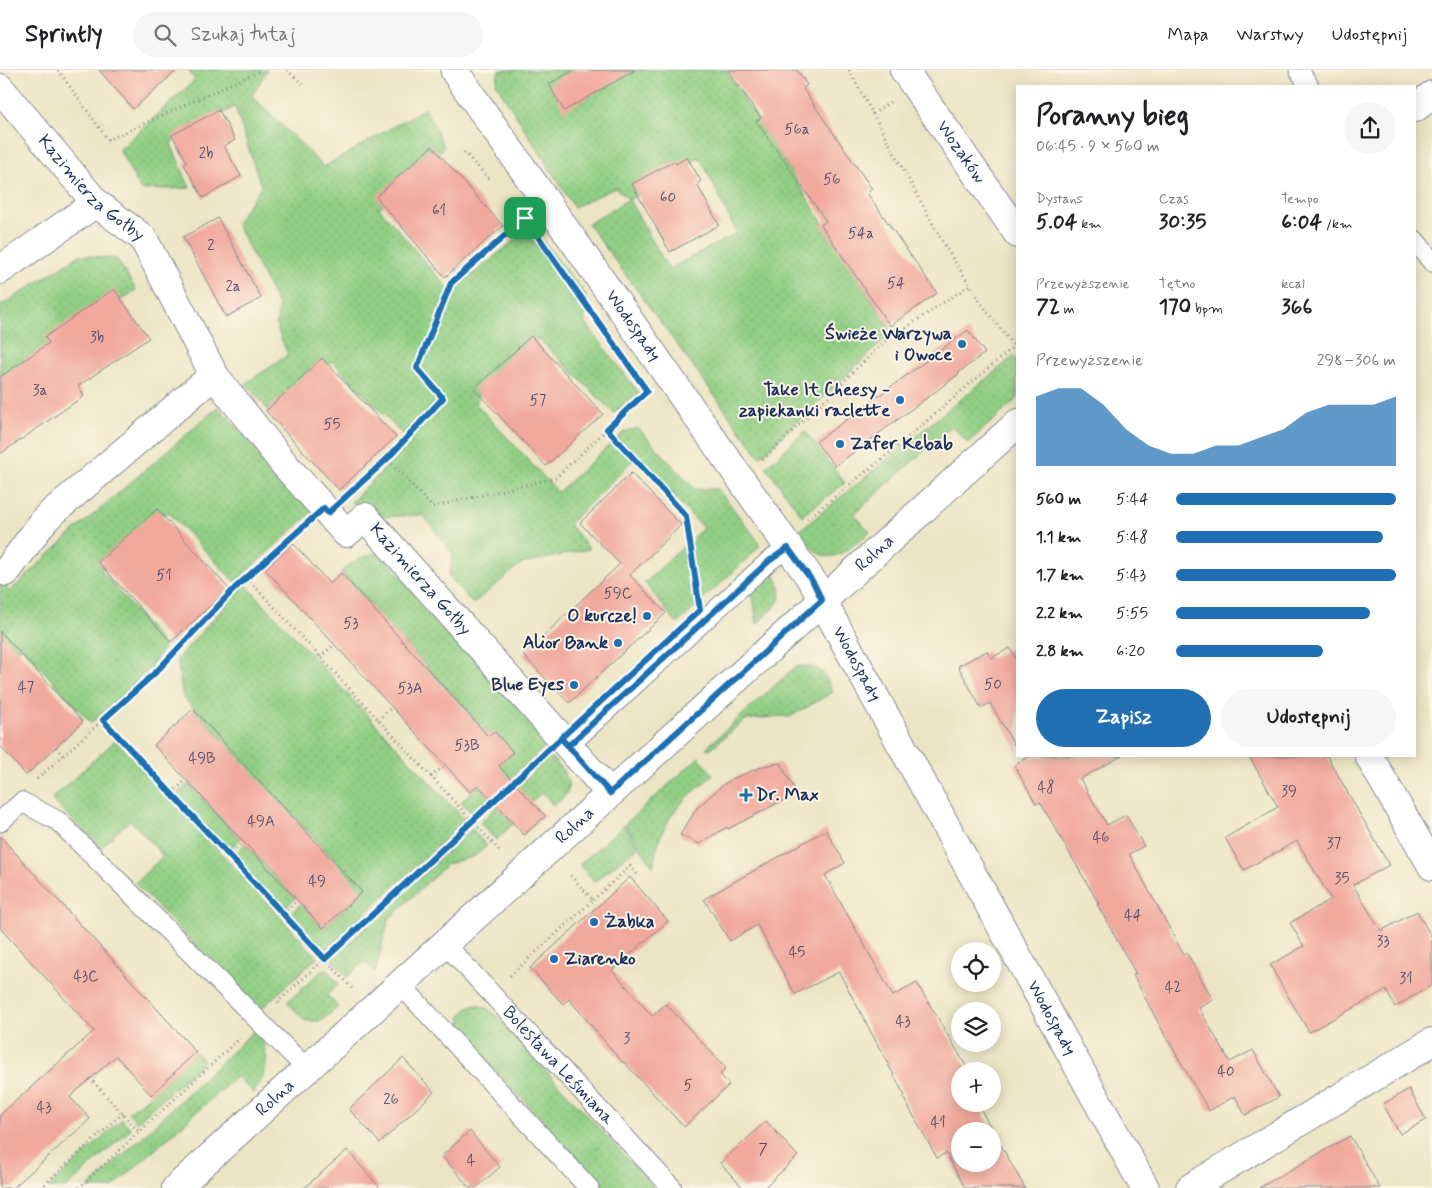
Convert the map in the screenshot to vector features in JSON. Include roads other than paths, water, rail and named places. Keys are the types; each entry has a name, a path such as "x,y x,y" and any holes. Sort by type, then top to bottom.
{"street":[{"name":"Wodospady","path":"455,70 454,72 813,582 831,618 1145,1188"},
{"name":"Wozaków","path":"910,78 1016,231"},
{"name":"Kazimierza Gołby","path":"0,88 96,203 144,238 214,375 285,465 346,533 365,518 610,793"},
{"path":"1416,107 1432,95"},
{"path":"0,270 96,203"},
{"path":"6,572 46,518 214,375"},
{"name":"Rolna","path":"176,1188 1016,425"},
{"path":"1370,757 1432,866"},
{"path":"1190,1188 1432,1042"}],"lane":[{"path":"1299,70 1308,85"},
{"path":"1416,241 1432,262"},
{"path":"564,742 769,561 788,548"},
{"path":"0,822 22,802 58,821 306,1068"},
{"name":"Bolesława Leśmiana","path":"445,944 672,1188"},
{"path":"401,985 589,1188"}],"place":[{"name":"Świeże Warzywa i Owoce","path":"962,344"},
{"name":"Take It Cheesy - zapiekanki raclette","path":"900,400"},
{"name":"Zafer Kebab","path":"840,444"},
{"name":"O kurcze!","path":"647,616"},
{"name":"Alior Bank","path":"618,643"},
{"name":"Blue Eyes","path":"574,685"},
{"name":"Dr. Max","path":"746,795"},
{"name":"Żabka","path":"594,922"},
{"name":"Ziarenko","path":"554,959"}]}
